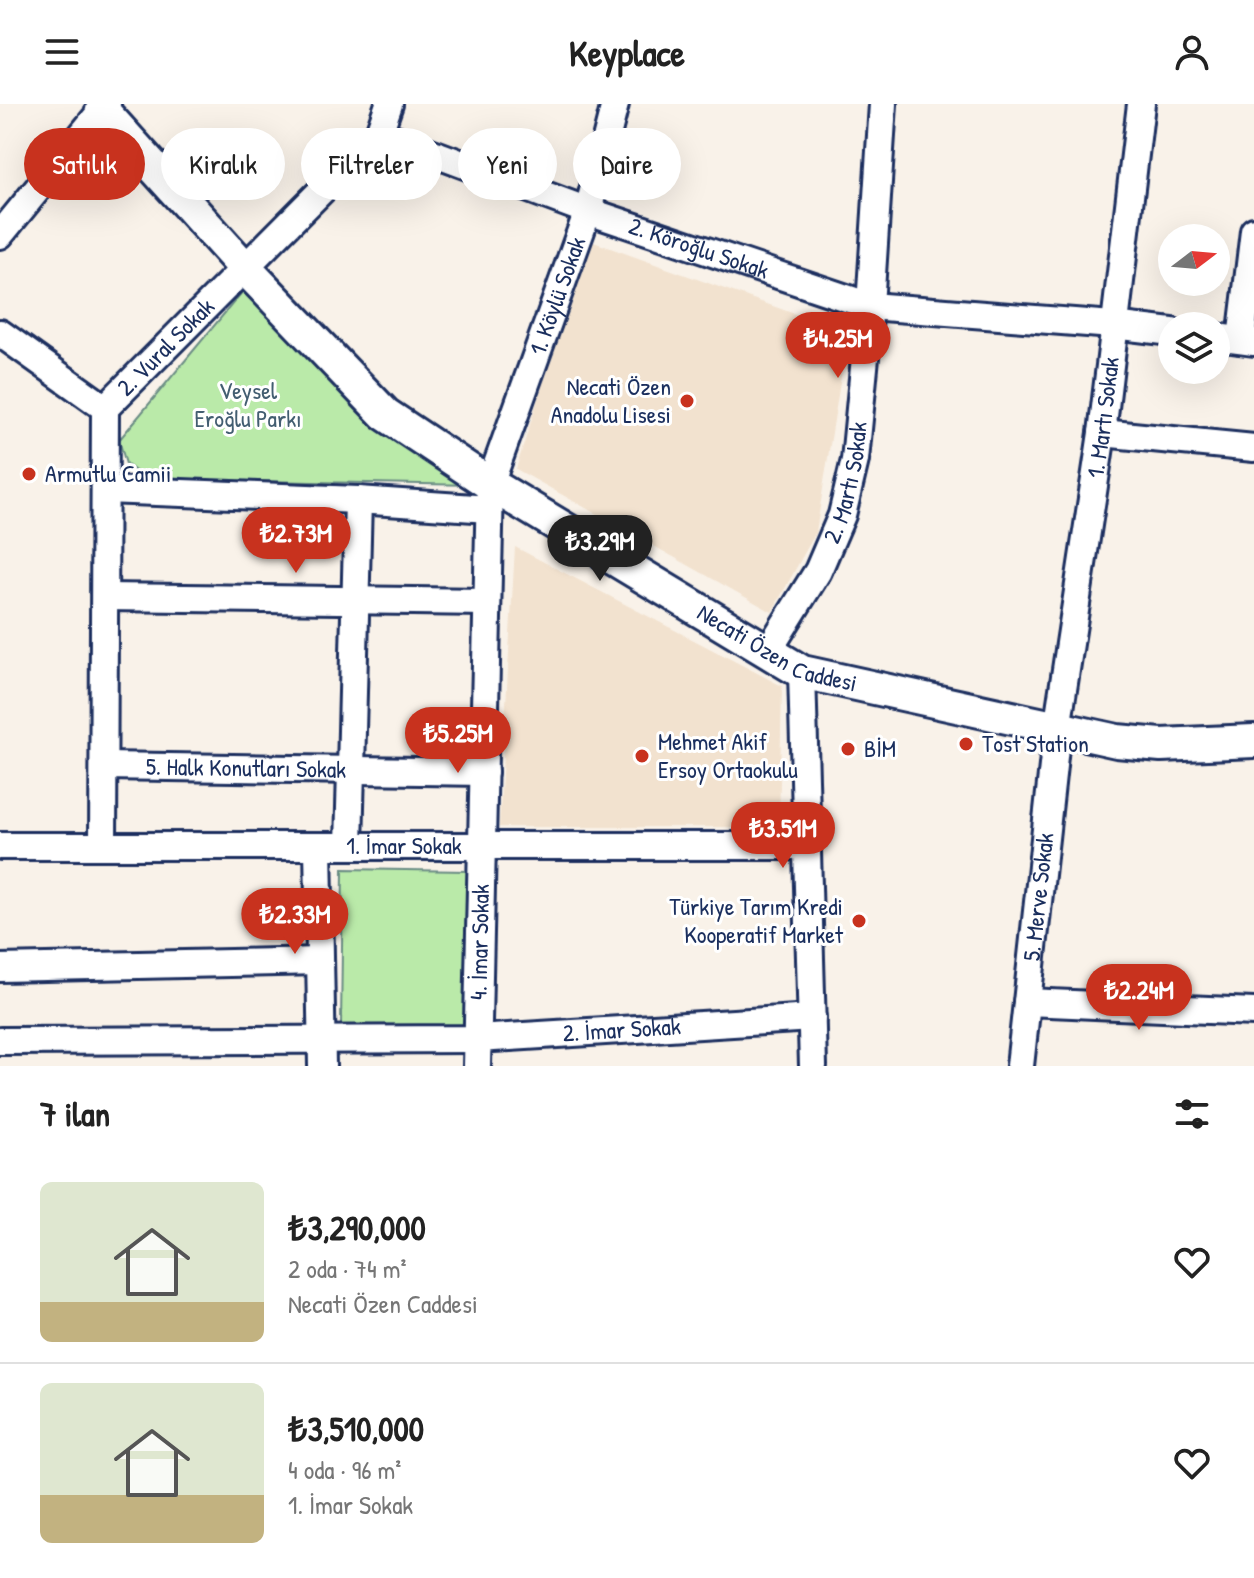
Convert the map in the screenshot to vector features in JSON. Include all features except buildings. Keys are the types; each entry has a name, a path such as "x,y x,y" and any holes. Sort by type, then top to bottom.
{"street":[{"name":"2. Vural Sokak","path":"381,128 389,104"},
{"name":"1. Köylü Sokak","path":"490,496 588,211 615,104"},
{"name":"2. Martı Sokak","path":"768,651 818,571 842,515 855,460 870,306 883,104"},
{"name":"1. Martı Sokak","path":"1057,729 1102,433 1141,104"},
{"path":"0,235 104,107"},
{"name":"Necati Özen Caddesi","path":"104,107 244,267 385,414 490,496 802,672 1117,741 1161,745 1254,741"},
{"name":"2. Köroğlu Sokak","path":"442,157 588,211 870,306 1158,330"},
{"name":"2. Vural Sokak","path":"103,846 105,408 312,200"},
{"path":"1237,340 1254,231"},
{"path":"0,333 105,408"},
{"path":"1102,433 1254,448"},
{"path":"105,490 358,500 490,496"},
{"name":"4. İmar Sokak","path":"477,1066 490,496"},
{"path":"349,846 358,500"},
{"path":"105,597 487,602"},
{"path":"802,672 813,1066"},
{"name":"5. Merve Sokak","path":"1020,1066 1057,729"},
{"name":"5. Halk Konutları Sokak","path":"104,766 484,772"},
{"name":"1. İmar Sokak","path":"0,846 807,846"},
{"path":"318,846 321,1053"},
{"path":"0,968 320,961"},
{"path":"1027,1002 1254,1012"},
{"name":"2. İmar Sokak","path":"0,1041 321,1053 477,1039 812,1018"}],"shaded area":[{"name":"Necati Özen Anadolu Lisesi","path":"588,240 848,333 816,532 772,612 516,469"},
{"name":"Mehmet Akif Ersoy Ortaokulu","path":"515,547 782,686 779,827 499,827"}],"green space":[{"name":"Veysel Eroğlu Parkı","path":"243,291 391,439 476,485 146,479 126,464 119,440"},
{"path":"343,869 467,871 465,1029 341,1027"}],"place":[{"name":"Necati Özen Anadolu Lisesi","path":"687,401"},
{"name":"Armutlu Camii","path":"29,474"},
{"name":"Tost Station","path":"966,744"},
{"name":"BİM","path":"848,749"},
{"name":"Mehmet Akif Ersoy Ortaokulu","path":"642,756"},
{"name":"Türkiye Tarım Kredi Kooperatif Market","path":"859,921"}]}
